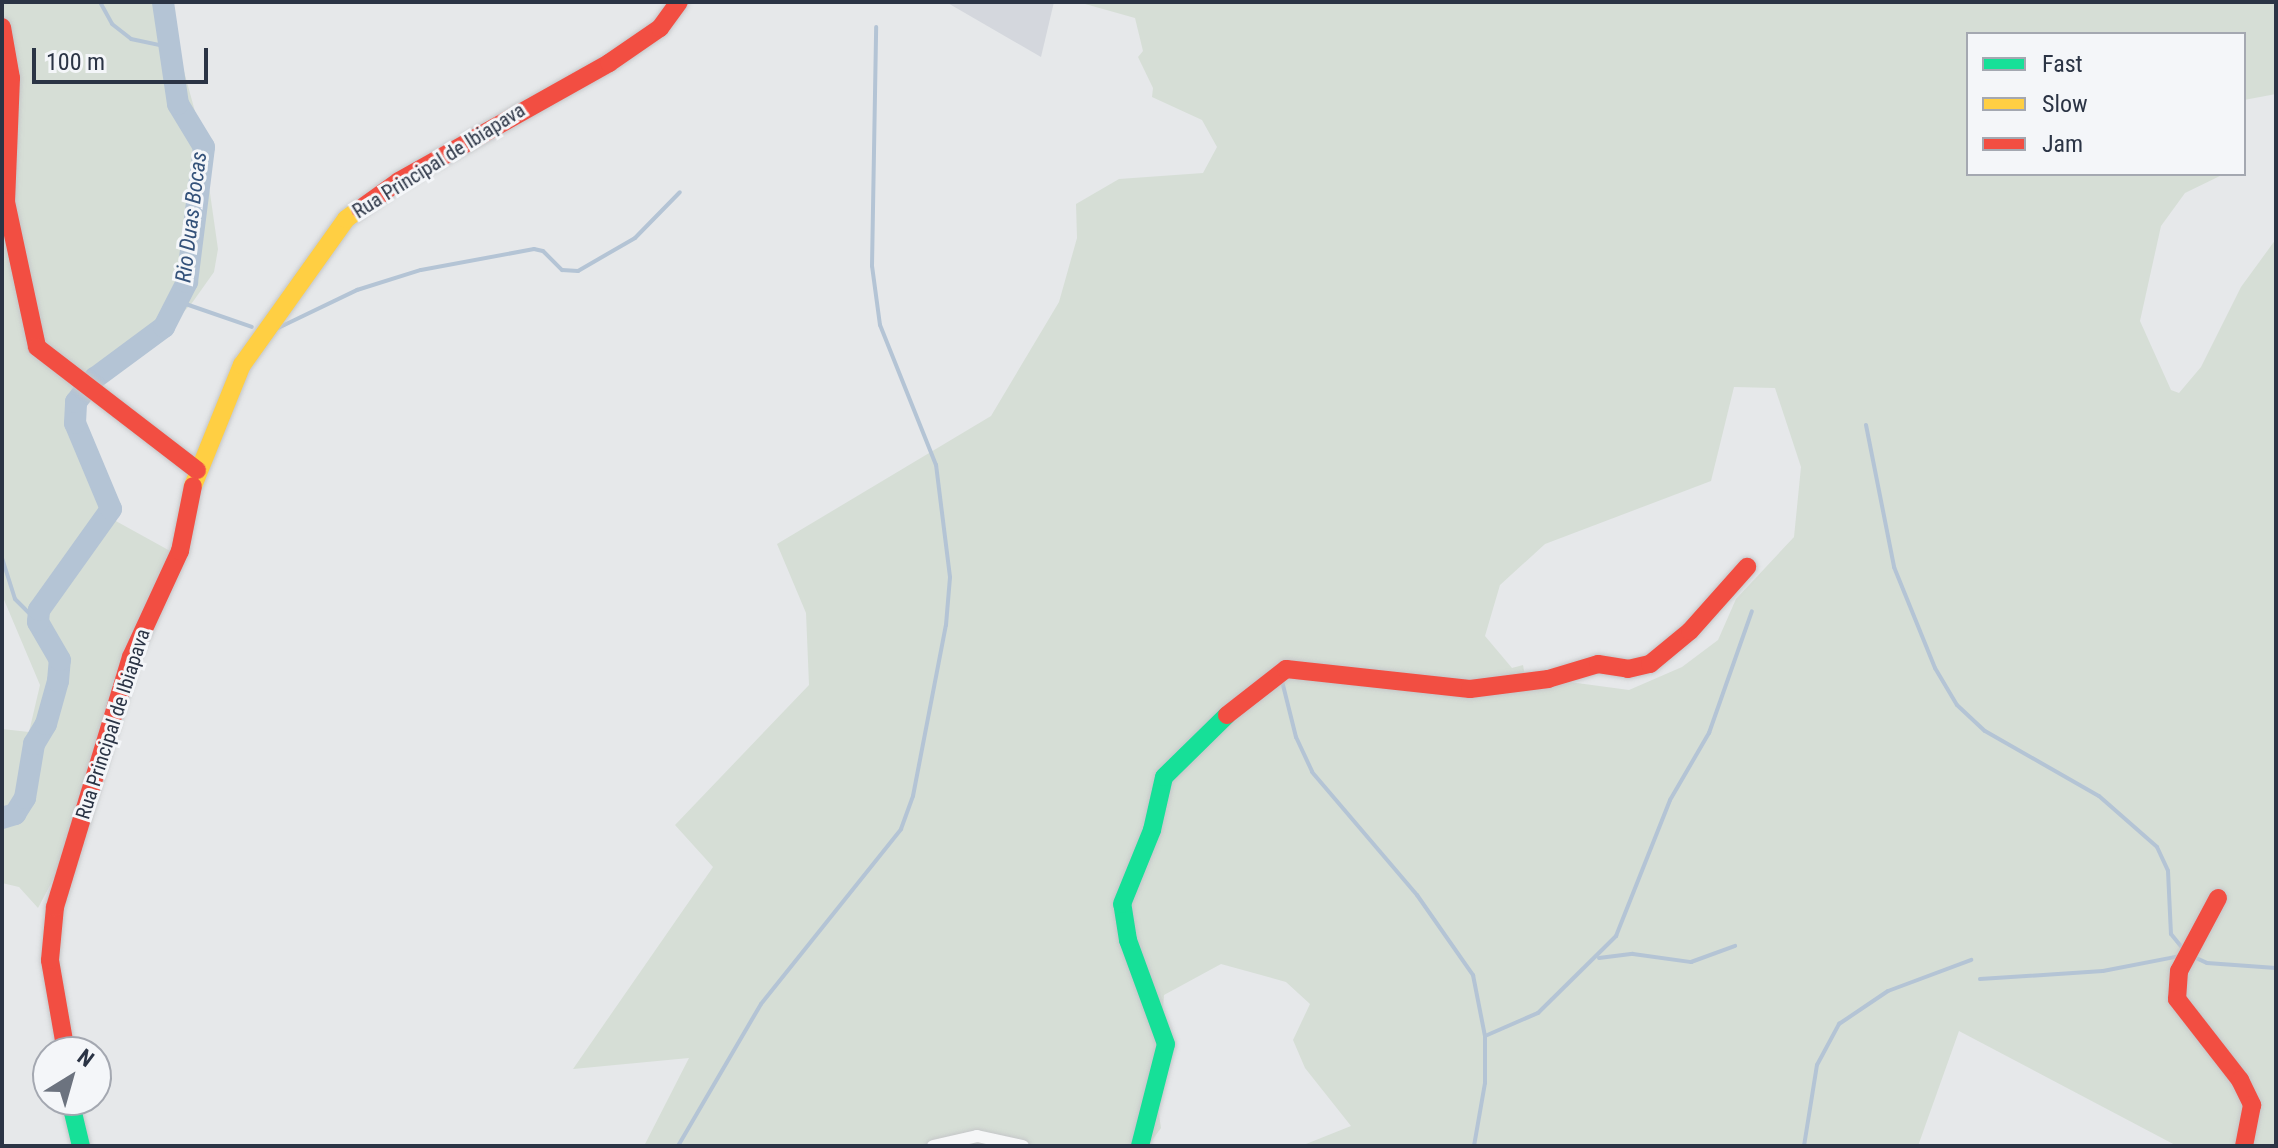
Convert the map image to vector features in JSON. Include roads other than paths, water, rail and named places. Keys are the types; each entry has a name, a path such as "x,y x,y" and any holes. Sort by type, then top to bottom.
{"street":[{"name":"Rua Principal de Ibiapava","path":"63,1036 50,960 55,907 131,657 180,551 197,470 242,365 346,219 399,181 609,63 660,28 679,2"},
{"path":"2,27 11,78 6,202 34,339 43,356 197,470"},
{"path":"1140,1146 1165,1062 1166,1044 1128,940 1122,904 1152,830 1164,777 1206,732 1286,669 1470,689 1548,679 1598,664 1628,669 1650,664 1690,631 1747,567"},
{"path":"2218,898 2179,971 2177,999 2188,1019 2240,1080 2252,1105 2253,1120 2244,1146"},
{"path":"74,1116 81,1146"},
{"path":"933,1146 977,1136 1023,1146"}],"waterway":[{"path":"100,2 112,24 131,39 168,47"},
{"name":"Rio Duas Bocas","path":"2,818 15,814 25,798 34,744 46,724 58,681 60,660 38,622 39,610 111,509 75,423 76,402 95,378 164,327 187,282 204,147 178,104 163,2"},
{"path":"678,1146 761,1004 901,829 913,796 946,625 950,577 936,465 880,325 872,266 876,27"},
{"path":"278,328 357,290 421,270 534,249 543,251 562,270 578,271 635,238 680,192"},
{"path":"180,302 252,327"},
{"path":"1866,425 1894,567 1935,668 1957,705 1985,731 2099,796 2157,847 2168,871 2171,934 2184,950"},
{"path":"2,558 15,599 38,622"},
{"path":"1485,1036 1538,1013 1616,936 1670,800 1709,733 1752,611"},
{"path":"1282,681 1296,737 1312,772 1417,895 1473,975 1485,1036 1485,1083 1474,1146"},
{"path":"1599,958 1633,954 1691,962 1735,946"},
{"path":"1980,979 2103,971 2180,956"},
{"path":"2194,957 2207,963 2276,968"},
{"path":"1804,1146 1817,1065 1839,1024 1888,991 1971,960"}]}
